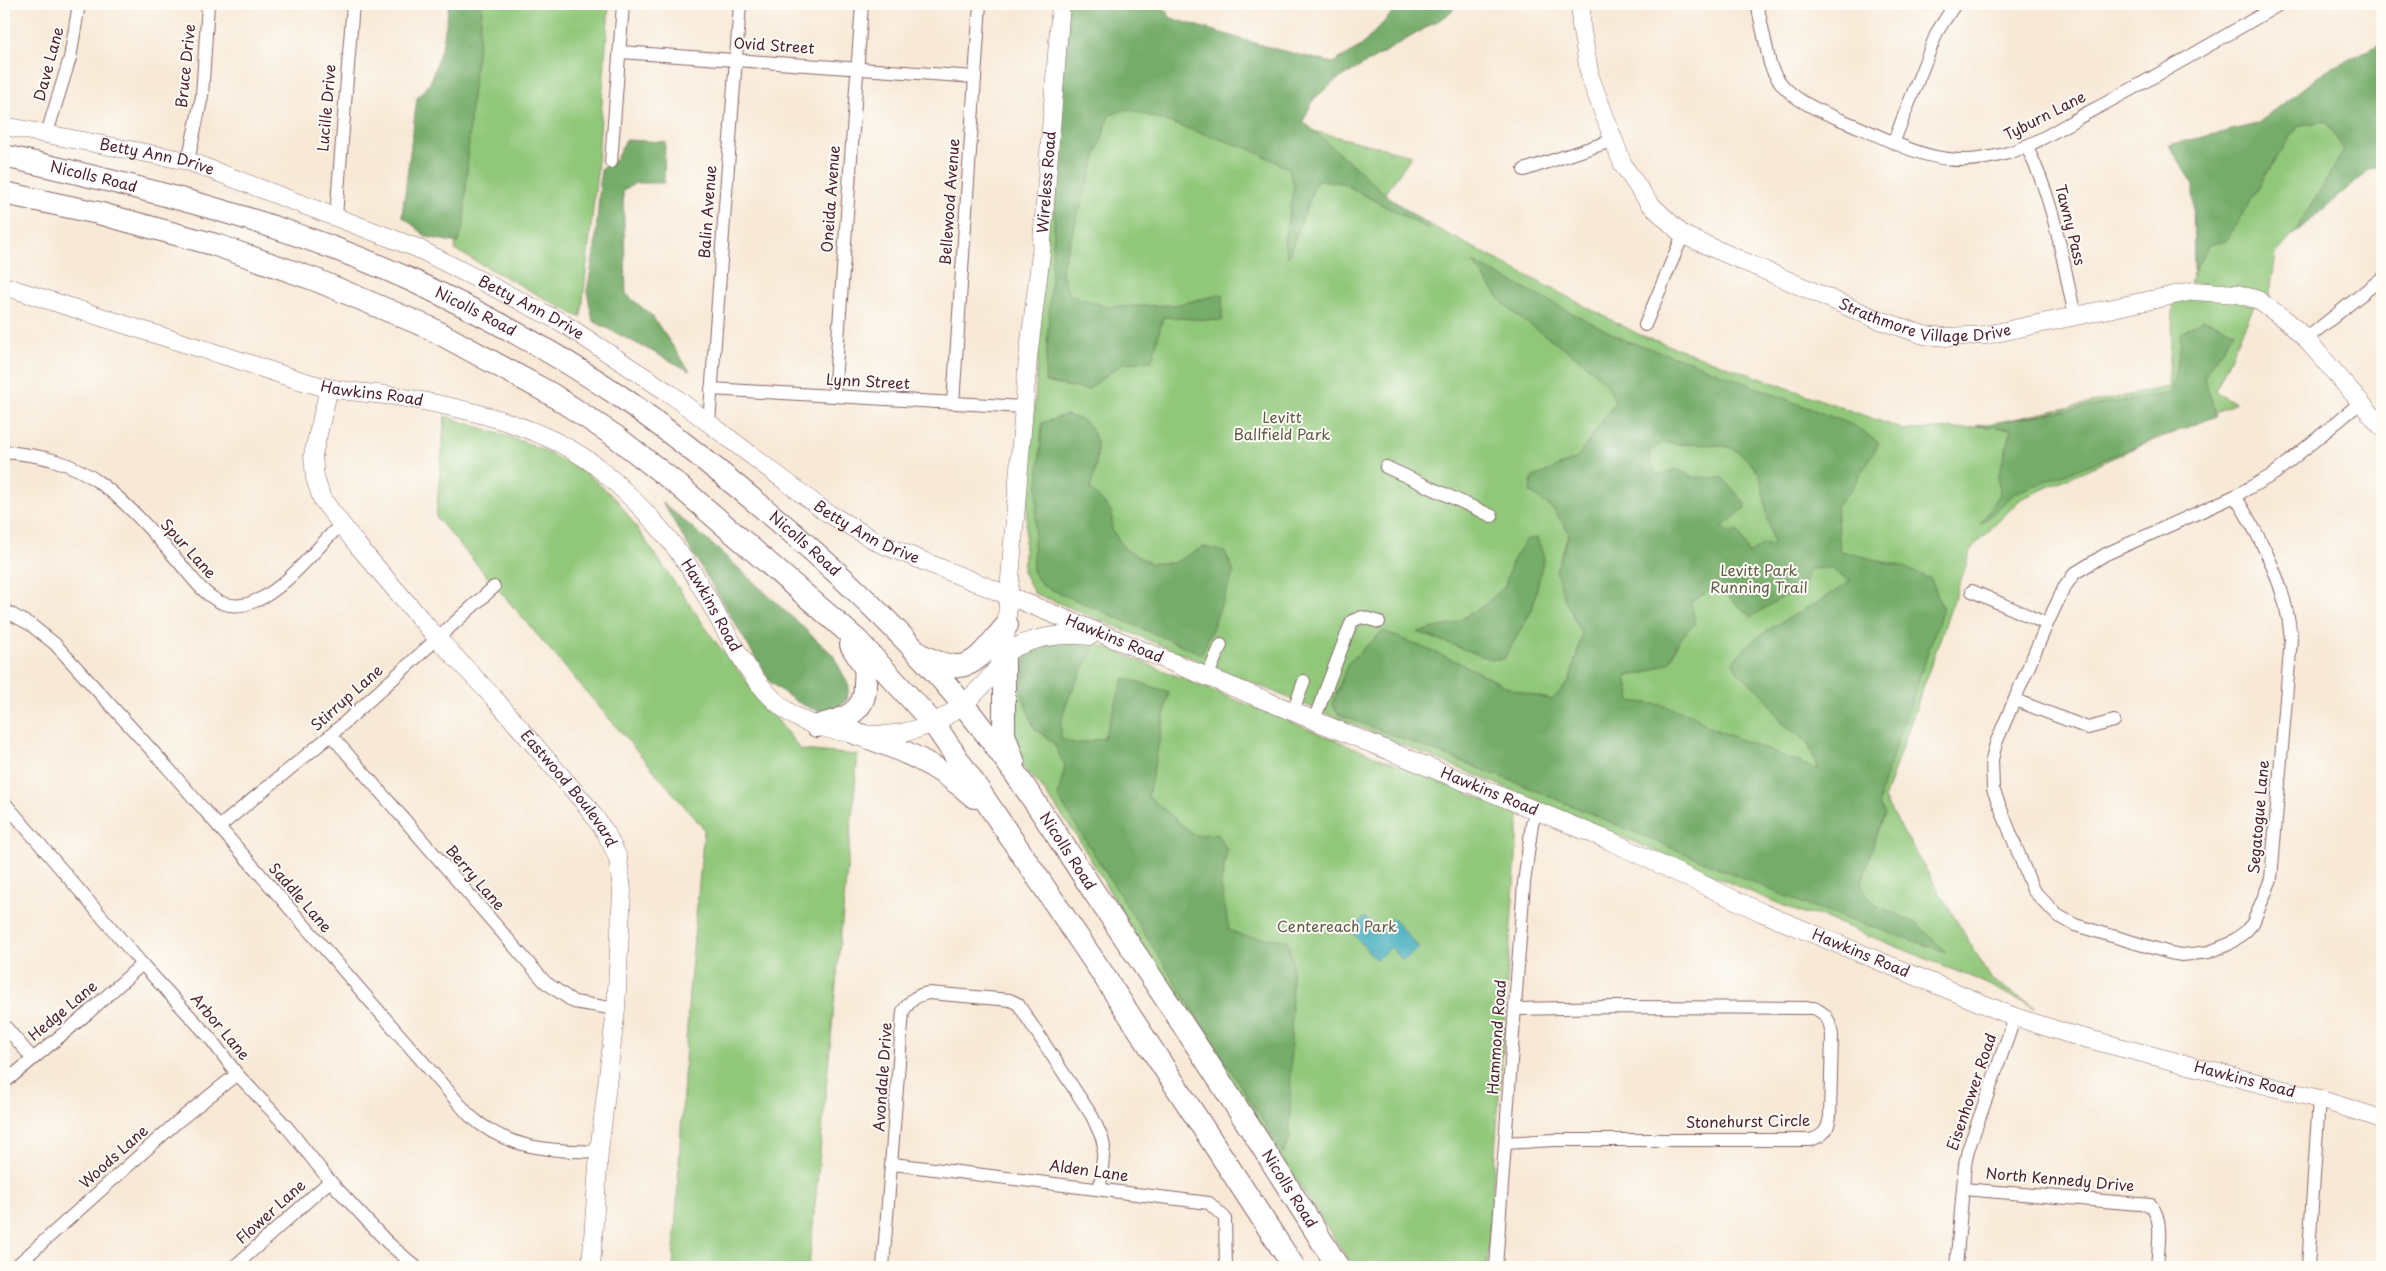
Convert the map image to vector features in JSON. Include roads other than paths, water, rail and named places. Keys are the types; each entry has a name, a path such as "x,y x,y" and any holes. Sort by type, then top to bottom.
{"highway":[{"name":"Nicolls Road","path":"4,156 194,201 273,228 409,280 516,332 624,399 732,481 833,568 919,654 964,705 1021,783 1163,994 1338,1267"},
{"path":"4,193 98,213 216,245 316,280 439,333 522,377 615,436 678,485 857,640 934,724 1102,973 1294,1267"},
{"path":"818,726 840,721 853,714 862,704 865,692 865,669 839,625"},
{"path":"919,654 942,665 955,668 967,665 983,652 1007,625"},
{"path":"1004,652 1004,734 1021,783"},
{"path":"856,733 926,761 960,785 996,818"}],"street":[{"name":"Dave Lane","path":"47,133 70,58 79,4"},
{"name":"Bruce Drive","path":"188,161 202,96 208,4"},
{"name":"Lucille Drive","path":"336,216 353,4"},
{"path":"611,162 623,4"},
{"name":"Balin Avenue","path":"709,423 740,4"},
{"name":"Oneida Avenue","path":"834,396 862,4"},
{"name":"Bellewood Avenue","path":"953,403 980,4"},
{"name":"Wireless Road","path":"1028,358 1031,250 1049,4"},
{"name":"Wireless Road","path":"1010,597 1028,358 1041,254 1061,4"},
{"name":"Strathmore Village Drive","path":"1581,4 1580,25 1586,60 1598,99 1623,165 1645,198 1659,214 1683,235 1874,318 1924,335 1948,337 1986,335 2193,291 2226,292 2258,300 2274,310 2306,340 2382,427"},
{"name":"Tyburn Lane","path":"1757,4 1770,64 1773,72 1786,90 1802,102 1894,141 1928,155 1950,159 1994,156 2026,146 2138,86 2280,4"},
{"path":"1894,141 1937,32 1955,4"},
{"name":"Ovid Street","path":"620,52 975,77"},
{"name":"Betty Ann Drive","path":"4,126 188,161 417,248 562,322 638,372 847,526 879,542 1010,597"},
{"path":"1524,170 1614,140"},
{"name":"Tawny Pass","path":"2026,146 2044,183 2075,316"},
{"path":"1645,325 1683,235"},
{"path":"2306,340 2382,278"},
{"name":"Hawkins Road","path":"4,286 329,388 400,397 485,416 530,431 565,447 599,468 658,527 689,567 714,606 745,667 784,709 799,719 818,726 856,733 888,735 913,732 934,724 964,705 996,671 1004,652 1010,597 1537,810 1608,840 1763,912 2015,1018 2069,1034 2319,1099 2382,1119"},
{"name":"Eastwood Boulevard","path":"329,388 314,444 313,468 320,494 340,526 437,638 494,698 586,805 612,844 619,866 622,891 616,1009 599,1152 590,1267"},
{"name":"Lynn Street","path":"711,389 1024,407"},
{"name":"Segatogue Lane","path":"2235,496 2264,548 2281,587 2286,604 2291,639 2271,879 2253,923 2242,935 2228,944 2209,952 2170,953 2075,924 2057,915 2045,904 2034,890 1992,783 1992,760 1996,744 2047,624 2064,588 2075,573 2090,562 2235,496 2274,474 2360,403"},
{"name":"Spur Lane","path":"4,452 56,459 92,477 114,495 152,533 200,587 216,600 233,606 254,602 272,592 340,526"},
{"path":"1386,467 1492,516"},
{"name":"Stirrup Lane","path":"219,827 331,735 494,587"},
{"path":"1972,591 2047,624"},
{"name":"Saddle Lane","path":"4,610 31,625 55,644 219,827 389,1025 469,1115 485,1130 519,1145 599,1152"},
{"path":"1314,720 1352,621 1362,617 1379,622"},
{"path":"1004,652 1024,642 1066,634 1109,638"},
{"path":"1207,677 1221,645"},
{"path":"1293,712 1304,681"},
{"path":"2016,700 2088,728 2114,721"},
{"name":"Berry Lane","path":"331,735 545,982 574,1002 616,1009"},
{"name":"Arbor Lane","path":"4,802 142,964 210,1038 238,1074 287,1127 330,1181 387,1242 416,1267"},
{"name":"Hammond Road","path":"1496,1267 1526,865 1532,824 1537,810"},
{"name":"Hedge Lane","path":"4,1083 88,1013 142,964"},
{"name":"Avondale Drive","path":"883,1267 893,1164 904,1012 910,1002 918,995 930,993 1010,1000 1018,1004 1092,1116 1102,1138 1104,1147 1100,1188"},
{"name":"Stonehurst Circle","path":"1506,1143 1553,1140 1810,1140 1819,1138 1828,1129 1830,1116 1832,1035 1830,1023 1825,1013 1814,1008 1516,1009"},
{"name":"Eisenhower Road","path":"1956,1267 1968,1150 2015,1018"},
{"path":"4,1025 32,1058"},
{"name":"Woods Lane","path":"15,1267 177,1122 238,1074"},
{"path":"2308,1267 2319,1099"},
{"name":"Alden Lane","path":"893,1164 1100,1188 1209,1203 1225,1218 1226,1267"},
{"name":"Flower Lane","path":"234,1267 330,1181"},
{"name":"North Kennedy Drive","path":"1963,1189 2151,1205 2156,1211 2158,1221 2157,1267"}],"water":[{"path":"1365,917 1377,931 1392,918 1419,948 1403,961 1391,947 1376,960 1350,930"}],"park label":[{"name":"Levitt Ballfield Park","path":"1282,426"},
{"name":"Levitt Park Running Trail","path":"1759,580"},
{"name":"Centereach Park","path":"1337,927"}]}
